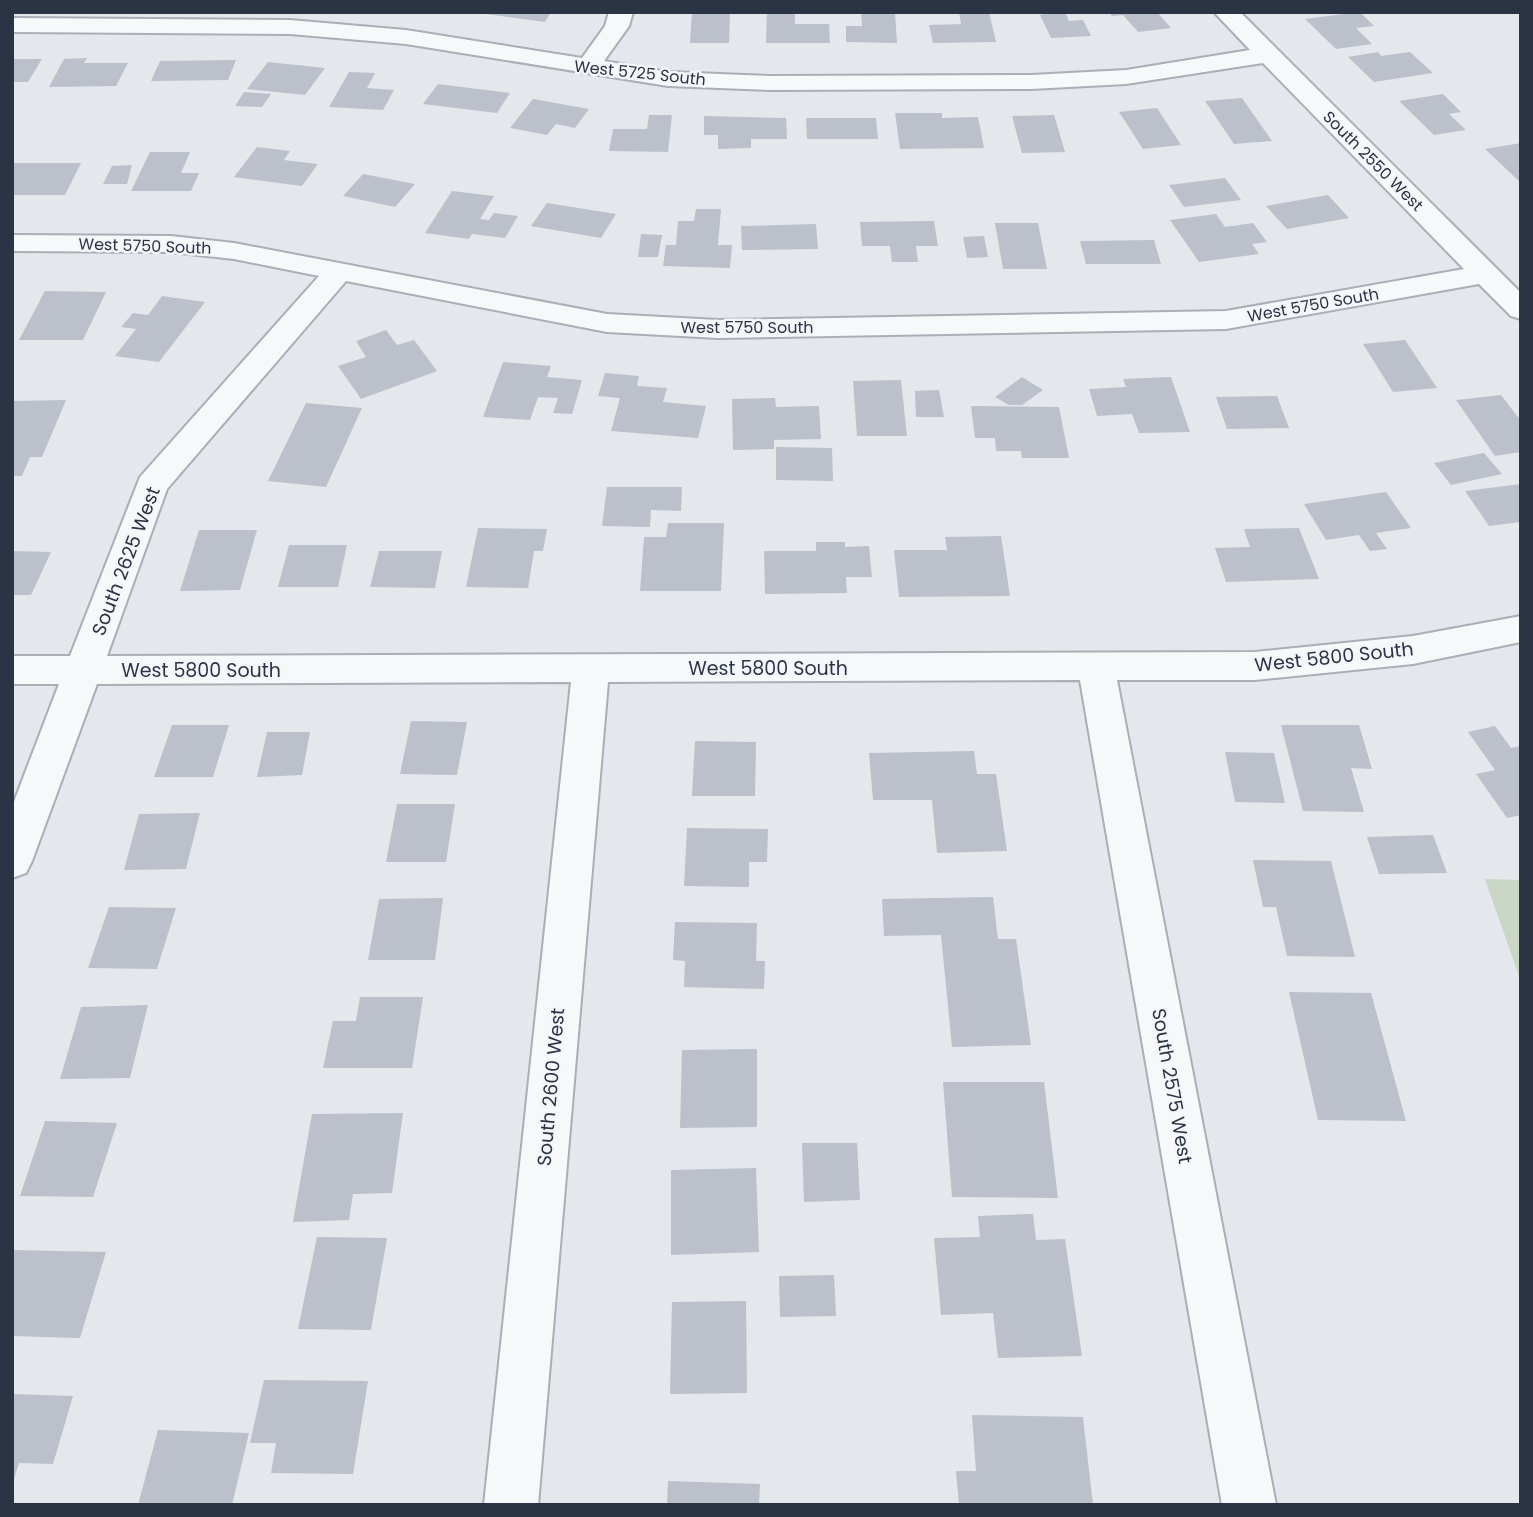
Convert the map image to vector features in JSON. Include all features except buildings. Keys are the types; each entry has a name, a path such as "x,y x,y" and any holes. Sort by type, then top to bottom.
{"street":[{"path":"587,68 617,26 621,12"},
{"name":"South 2550 West","path":"1226,12 1521,310"},
{"name":"West 5725 South","path":"12,25 209,19 406,37 668,79 771,83 1031,82 1126,76 1268,55"},
{"name":"West 5750 South","path":"12,243 172,244 234,251 607,323 718,329 1226,320 1485,274"},
{"name":"South 2625 West","path":"12,861 152,485 340,271"},
{"name":"West 5800 South","path":"12,670 1255,666 1413,650 1521,629"},
{"name":"South 2575 West","path":"1096,667 1249,1505"},
{"name":"South 2600 West","path":"511,1505 591,668"}],"green space":[{"path":"1485,879 1521,880 1521,982"}]}
